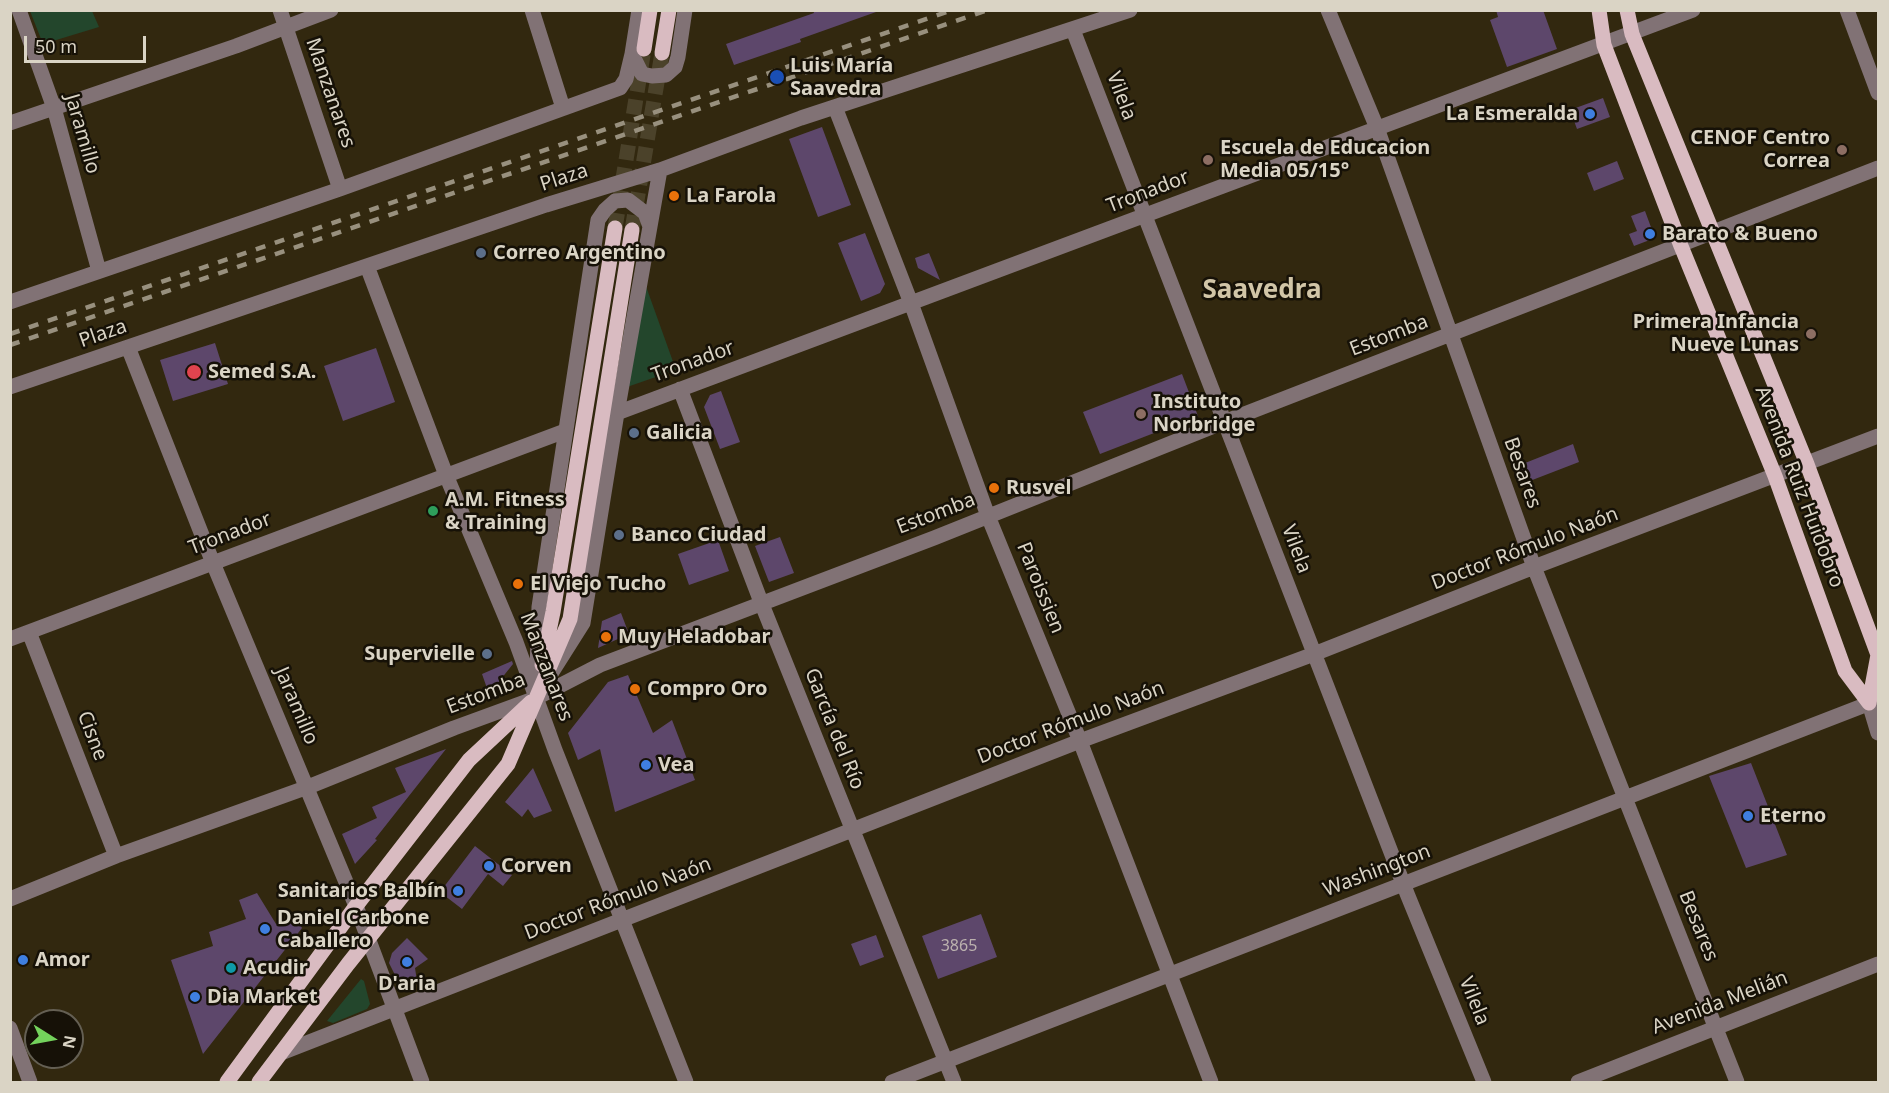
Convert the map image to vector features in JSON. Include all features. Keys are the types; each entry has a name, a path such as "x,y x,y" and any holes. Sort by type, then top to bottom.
{"main road":[{"path":"638,51 650,10"},
{"path":"662,53 669,10"},
{"name":"Avenida Ruiz Huidobro","path":"1599,10 1604,45 1681,246 1775,476 1845,671 1874,701"},
{"name":"Avenida Ruiz Huidobro","path":"1627,10 1632,34 1807,464 1878,655 1874,701"},
{"path":"226,1083 356,906 469,760 536,698 554,612 615,228"},
{"path":"259,1083 368,939 508,764 570,619 632,230"}],"street":[{"name":"Jaramillo","path":"19,10 54,108 99,271"},
{"name":"Manzanares","path":"280,10 340,189"},
{"path":"10,123 236,46 331,10"},
{"path":"532,10 563,108"},
{"path":"639,10 638,51 642,74 652,76 666,75 675,67 685,10"},
{"name":"Plaza","path":"10,387 660,170 835,107 1130,10"},
{"name":"Besares","path":"1328,10 1377,128 1449,335 1534,567 1737,1083"},
{"name":"Tronador","path":"617,413 1693,10"},
{"path":"1847,10 1878,93"},
{"name":"Vilela","path":"1072,30 1403,883 1484,1083"},
{"path":"10,302 340,189 620,88 638,51"},
{"name":"Paroissien","path":"835,107 911,303 988,516 1080,741 1211,1083"},
{"name":"Estomba","path":"10,899 116,856 308,787 454,728 536,698 600,665 1878,168"},
{"path":"536,698 583,623 660,170"},
{"path":"575,197 584,199 592,205 598,220"},
{"path":"536,698 539,607 598,220 615,201 628,200 645,213 649,224"},
{"name":"Manzanares","path":"367,266 446,476 516,642 686,1083"},
{"name":"Jaramillo","path":"128,347 213,563 356,906 422,1083"},
{"name":"García del Río","path":"680,390 761,602 954,1083"},
{"name":"Tronador","path":"10,639 565,430"},
{"name":"Doctor Rómulo Naón","path":"281,1053 1080,741 1314,654 1534,567 1878,436"},
{"name":"Cisne","path":"30,632 116,856"},
{"name":"Avenida Ruiz Huidobro","path":"1874,701 1878,733"},
{"name":"Washington","path":"892,1083 1874,701"},
{"name":"Avenida Melián","path":"1578,1083 1878,964"},
{"path":"10,1028 30,1083"}],"green space":[{"path":"30,11 92,11 99,27 43,44"},
{"path":"643,278 676,370 627,387"},
{"path":"361,979 364,981 370,1004 367,1009 333,1023 327,1021"}],"building":[{"path":"813,10 876,10 876,12 800,39 801,42 734,65 726,44 814,13"},
{"path":"1496,10 1543,10 1557,49 1507,67 1490,20 1498,17"},
{"name":"La Esmeralda","path":"1603,98 1610,117 1577,129 1570,110"},
{"path":"822,127 851,205 818,217 789,139"},
{"path":"1617,161 1624,179 1594,191 1587,173"},
{"path":"1645,211 1655,238 1634,246 1629,234 1637,231 1631,216"},
{"path":"865,233 885,284 880,293 861,301 838,243"},
{"path":"929,253 940,280 918,268 915,258"},
{"name":"Semed S.A.","path":"215,343 228,384 173,401 160,360"},
{"path":"376,348 395,402 343,421 324,366"},
{"name":"Instituto Norbridge","path":"1182,374 1198,416 1100,454 1083,412"},
{"path":"721,391 740,442 720,449 704,407 710,395"},
{"path":"1573,444 1579,462 1522,484 1515,467"},
{"path":"780,537 794,573 769,582 755,546"},
{"path":"718,540 729,571 689,585 678,554"},
{"path":"621,613 629,634 598,648 602,621"},
{"path":"512,661 513,664 489,694 482,674"},
{"path":"628,675 653,733 672,720 695,780 615,812 600,749 578,760 568,733 608,682"},
{"path":"446,749 375,839 377,840 355,864 342,834 377,818 372,807 406,792 395,768"},
{"name":"Eterno","path":"1751,763 1787,855 1746,868 1709,776"},
{"path":"533,768 552,811 534,818 528,809 522,817 505,802"},
{"path":"475,846 512,875 503,886 488,874 462,909 440,892"},
{"path":"257,893 276,924 293,913 302,928 203,1054 171,960 213,946 209,932 246,919 239,900"},
{"path":"981,914 997,957 938,979 922,936"},
{"path":"876,935 884,957 860,966 851,944"},
{"name":"D'aria","path":"407,938 428,959 415,968 417,981 399,983 389,963 392,953"}],"tunnel":[{"path":"615,228 644,49"},
{"path":"632,230 662,53"}],"railway":[{"path":"10,334 952,10"},
{"path":"10,345 988,10"}],"place":[{"name":"Luis María Saavedra","path":"777,77"},
{"name":"La Esmeralda","path":"1590,114"},
{"name":"CENOF Centro Correa","path":"1842,150"},
{"name":"Escuela de Educacion Media 05/15°","path":"1208,160"},
{"name":"La Farola","path":"674,196"},
{"name":"Barato & Bueno","path":"1650,234"},
{"name":"Correo Argentino","path":"481,253"},
{"name":"Primera Infancia Nueve Lunas","path":"1811,334"},
{"name":"Semed S.A.","path":"194,372"},
{"name":"Instituto Norbridge","path":"1141,414"},
{"name":"Galicia","path":"634,433"},
{"name":"Rusvel","path":"994,488"},
{"name":"A.M. Fitness & Training","path":"433,511"},
{"name":"Banco Ciudad","path":"619,535"},
{"name":"El Viejo Tucho","path":"518,584"},
{"name":"Muy Heladobar","path":"606,637"},
{"name":"Supervielle","path":"487,654"},
{"name":"Compro Oro","path":"635,689"},
{"name":"Vea","path":"646,765"},
{"name":"Eterno","path":"1748,816"},
{"name":"Corven","path":"489,866"},
{"name":"Sanitarios Balbín","path":"458,891"},
{"name":"Daniel Carbone Caballero","path":"265,929"},
{"name":"Amor","path":"23,960"},
{"name":"D'aria","path":"407,962"},
{"name":"Acudir","path":"231,968"},
{"name":"Dia Market","path":"195,997"}],"district":[{"name":"Saavedra","path":"1262,291"}]}
